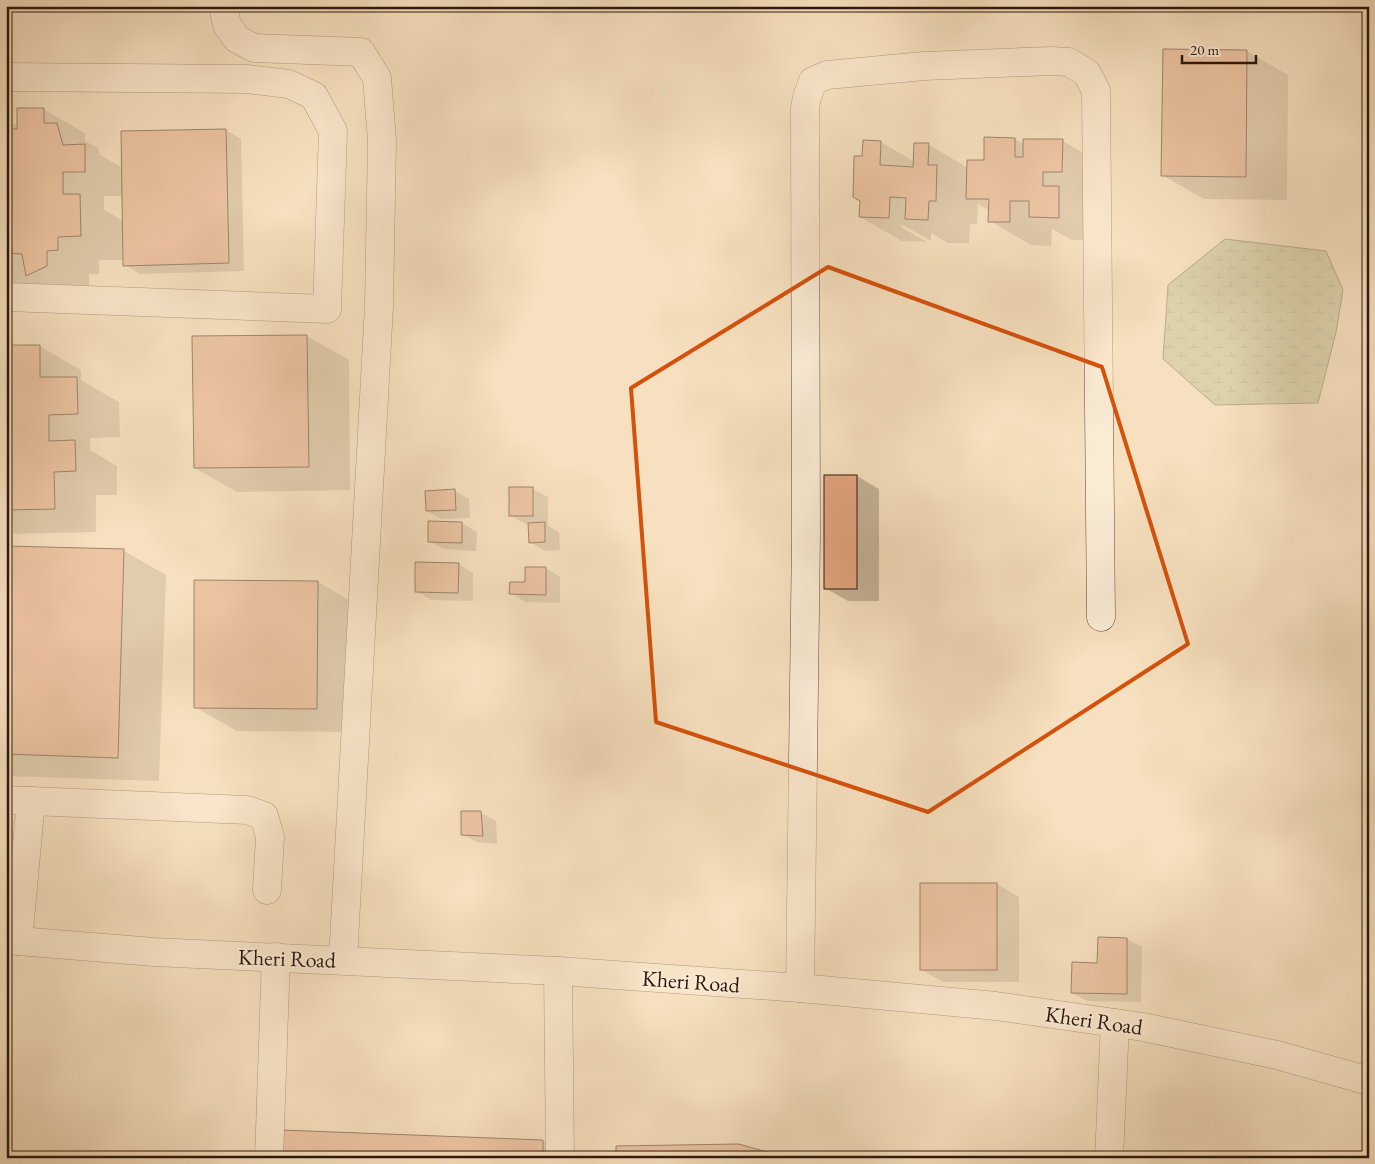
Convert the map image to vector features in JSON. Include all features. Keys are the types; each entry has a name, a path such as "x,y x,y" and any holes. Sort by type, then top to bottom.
{"street":[{"path":"223,6 227,25 237,39 254,48 360,52 377,78 382,141 378,306 343,960"},
{"path":"800,988 806,535 805,108 813,81 827,75 924,66 1051,61 1069,62 1087,73 1096,91 1101,617"},
{"path":"6,77 247,79 289,84 314,96 333,131 327,308 6,297"},
{"path":"12,941 19,801 247,810 264,816 270,837 267,890"},
{"name":"Kheri Road","path":"12,941 154,952 558,972 800,988 996,1006 1143,1027 1276,1055 1369,1081"},
{"path":"269,1158 276,957"},
{"path":"558,972 560,1158"},
{"path":"1109,1158 1115,1023"}],"highlighted area":[{"path":"828,267 1102,367 1188,644 928,812 656,722 631,388"}],"green space":[{"path":"1225,239 1326,251 1343,290 1336,332 1318,403 1215,405 1163,359 1168,285"}],"building":[{"path":"1163,49 1247,50 1246,177 1161,176"},
{"path":"17,108 44,108 44,123 57,123 63,145 85,144 85,172 63,172 63,194 80,194 81,236 58,237 58,250 47,251 47,266 26,276 22,254 6,253 6,129 17,129"},
{"path":"226,129 229,263 123,266 121,131"},
{"path":"984,137 1015,138 1015,157 1023,157 1023,139 1063,139 1062,172 1043,172 1043,186 1059,186 1059,218 1029,217 1029,201 1010,201 1010,222 988,222 989,199 966,199 967,160 984,160"},
{"path":"863,140 881,141 880,165 913,167 914,143 929,143 928,165 937,165 936,201 929,201 928,220 905,219 906,198 890,197 889,218 859,217 860,201 853,197 854,156 862,156"},
{"path":"307,335 309,467 194,468 192,336"},
{"path":"6,345 40,345 40,377 77,377 78,414 49,415 49,441 75,440 76,471 54,472 55,509 6,510"},
{"path":"824,475 857,475 857,589 824,589"},
{"path":"509,487 533,487 533,516 509,516"},
{"path":"455,489 456,510 426,511 425,491"},
{"path":"428,521 462,522 462,543 428,542"},
{"path":"545,522 545,542 529,543 528,523"},
{"path":"6,546 124,549 118,758 6,754"},
{"path":"415,562 459,563 458,593 415,592"},
{"path":"525,567 546,567 546,595 509,594 510,582 525,582"},
{"path":"194,580 318,581 317,709 194,708"},
{"path":"461,811 481,811 483,836 461,835"},
{"path":"920,883 997,883 997,970 920,970"},
{"path":"1098,937 1127,938 1127,994 1071,993 1072,962 1097,963"},
{"path":"281,1130 543,1140 543,1158 279,1158"},
{"path":"739,1144 787,1158 616,1158 616,1146"}]}
